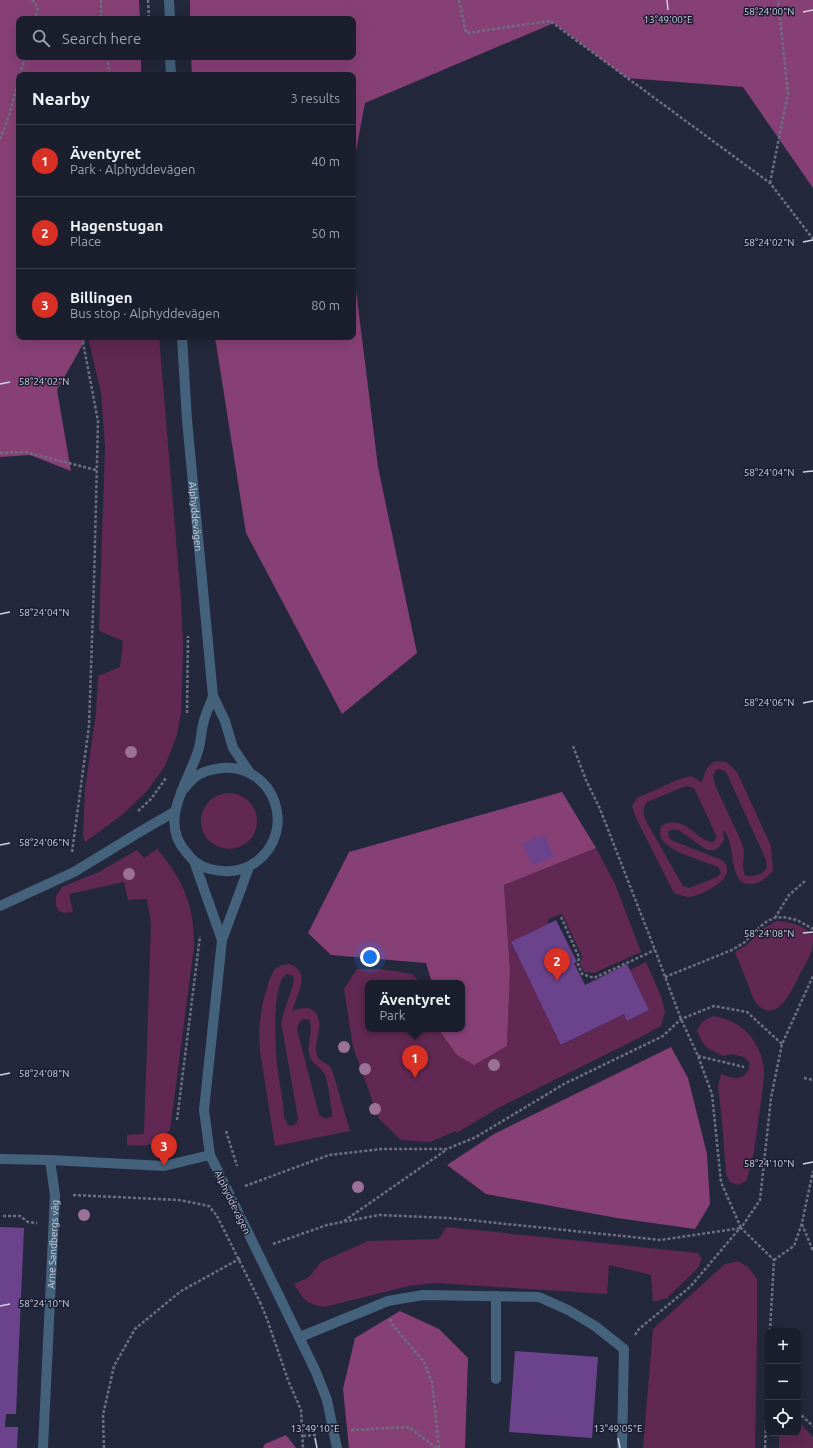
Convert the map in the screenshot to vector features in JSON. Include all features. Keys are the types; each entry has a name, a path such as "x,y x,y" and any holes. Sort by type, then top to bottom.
{"street":[{"path":"170,0 170,16"},
{"path":"170,60 171,72"},
{"name":"Alphyddevägen","path":"182,340 187,420 213,696 226,721 233,748 250,773"},
{"name":"Alphyddevägen","path":"182,792 199,750 203,723 213,696"},
{"path":"231,767 250,773 265,785 275,801 278,820 275,839 264,855 249,867 235,871 220,872 206,868 194,861 182,848 175,830 174,812 182,792 195,778 212,769 231,767"},
{"path":"0,906 74,872 174,812"},
{"name":"Alphyddevägen","path":"194,861 222,940"},
{"name":"Alphyddevägen","path":"249,867 222,940 204,1110 210,1155 300,1336 316,1372 327,1400 337,1448"},
{"path":"0,1160 50,1160 164,1166 210,1155"},
{"name":"Arne Sandbergs väg","path":"43,1448 55,1195 50,1160"},
{"path":"300,1336 388,1301 422,1295 539,1297 568,1310 595,1326 624,1349 622,1448"},
{"path":"496,1296 496,1379"}],"path":[{"path":"32,0 38,8 36,16"},
{"path":"101,0 101,16"},
{"path":"148,0 149,16"},
{"path":"460,0 466,33 550,21 770,183 813,239"},
{"path":"770,183 788,93 778,0"},
{"path":"21,72 24,60"},
{"path":"108,60 110,72"},
{"path":"0,139 8,119 16,89"},
{"path":"78,853 71,856 89,726 98,420 83,340"},
{"path":"0,453 25,452 96,470"},
{"path":"186,718 188,634"},
{"path":"573,746 586,780 600,808 681,1019 698,1056 712,1094 721,1182 741,1228 774,1260 770,1328"},
{"path":"138,833 127,821 151,799 169,774"},
{"path":"774,918 789,895 805,881"},
{"path":"561,917 579,957 578,964 582,974 594,978 655,950"},
{"path":"665,977 732,950 746,942 755,931 766,922 774,918 783,917 797,920 813,929"},
{"path":"177,1120 200,932"},
{"path":"624,1349 639,1328 690,1287 741,1228 760,1200 771,1098 782,1044 813,976"},
{"path":"343,1222 447,1149 476,1137 564,1084 663,1036 681,1019 714,1006 747,1012 782,1044"},
{"path":"698,1056 744,1067"},
{"path":"804,1078 813,1080"},
{"path":"224,1124 238,1169"},
{"path":"243,1180 246,1186 330,1155 382,1149 447,1149"},
{"path":"774,1260 794,1246 802,1223 813,1171"},
{"path":"55,1195 179,1200 210,1206 217,1216 267,1319 288,1380 301,1410 303,1448"},
{"path":"3,1216 20,1216 28,1222 54,1224"},
{"path":"272,1245 327,1225 379,1216 449,1218 661,1240 741,1228"},
{"path":"802,1223 813,1251"},
{"path":"104,1448 104,1415 114,1366 136,1329 181,1291 232,1262 246,1256"},
{"path":"388,1301 391,1323 424,1362 432,1382 438,1448"},
{"path":"765,1448 767,1400"},
{"path":"801,1415 813,1426"},
{"path":"303,1436 334,1431 409,1427 438,1448"}],"shaded area":[{"path":"0,0 139,0 140,16 16,16 16,60 141,60 141,72 16,72 16,340 85,340 57,390 71,471 30,455 0,457"},
{"path":"190,0 813,0 813,188 743,87 627,78 554,23 365,103 356,151 356,72 192,72 191,60 356,60 356,16 190,16"},
{"path":"356,290 378,467 417,653 342,714 246,533 215,340 356,340"},
{"path":"89,340 159,340 181,599 183,647 181,713 177,735 165,766 147,791 122,815 85,842 83,836 85,789 96,713 98,676 120,667 123,641 99,631 105,447 101,393"},
{"path":"716,761 726,762 737,772 771,846 773,871 760,882 750,884 743,882 738,878 735,871 730,844 723,830 724,840 720,846 715,850 707,850 680,831 672,830 668,832 671,840 722,860 727,868 726,876 717,884 698,895 687,897 674,893 635,816 632,806 637,798 677,780 691,776 702,782 706,770","holes":["719,769 727,774 766,860 767,867 764,872 752,876 746,876 744,873 744,850 715,785 713,776 716,770","686,786 695,790 716,835 716,839 713,842 707,841 690,829 677,823 669,823 661,826 661,837 663,841 673,849 718,867 721,873 717,877 689,888 683,886 644,816 644,807 647,802"]},
{"path":"562,792 596,848 504,885 510,970 507,1046 474,1065 457,1055 440,1032 465,1032 465,980 431,980 426,963 331,955 308,933 349,852"},
{"path":"229,793 244,798 252,806 257,821 252,836 244,844 229,849 214,844 206,836 201,821 206,806 214,798"},
{"path":"596,848 615,884 641,952 594,973 584,972 580,964 582,956 562,914 548,919 548,924 511,943 562,1045 624,1014 628,1021 649,1010 630,970 646,962 661,996 665,1012 661,1026 498,1108 457,1133 456,1131 430,1142 401,1140 379,1119 353,1047 344,989 357,969 380,969 412,974 418,980 365,980 365,1032 448,1032 507,1045 510,970 504,885"},
{"path":"157,849 174,871 186,894 192,919 194,947 170,1130 151,1144 141,1146 127,1145 127,1135 144,1134 151,924 147,899 128,900 124,882 69,894 73,912 64,913 59,911 56,906 56,896 62,887 99,872 137,850 144,858"},
{"path":"777,921 796,924 809,931 813,934 813,944 809,958 789,995 783,1003 770,1011 763,1009 755,1002 735,952 748,944 762,929"},
{"path":"290,964 297,968 300,973 302,978 301,984 292,1011 306,1008 312,1010 317,1015 319,1020 319,1030 316,1045 317,1055 319,1059 330,1067 350,1131 275,1146 260,1051 259,1030 262,1005 270,978 275,969 282,965","holes":["287,974 293,976 294,981 281,1022 298,1118 297,1123 292,1126 288,1125 284,1117 275,1035 278,990 282,980","303,1019 309,1020 311,1028 309,1049 311,1060 323,1072 328,1084 332,1116 325,1119 319,1115 297,1029 299,1023"]},
{"path":"713,1016 736,1024 749,1035 759,1050 764,1067 763,1091 753,1157 746,1181 738,1185 730,1182 726,1174 718,1086 721,1074 740,1078 746,1073 750,1063 744,1057 732,1054 723,1056 709,1049 702,1042 697,1030 703,1021"},
{"path":"671,1047 688,1078 707,1154 710,1204 695,1229 617,1218 486,1194 447,1165 494,1134"},
{"path":"446,1227 698,1253 702,1259 698,1268 667,1298 653,1302 651,1275 609,1265 607,1294 435,1283 409,1286 324,1307 306,1300 294,1284 309,1277 321,1262 368,1241 438,1239"},
{"path":"738,1261 748,1267 757,1279 755,1448 643,1448 653,1329 725,1264"},
{"path":"400,1311 439,1329 468,1358 465,1448 349,1448 343,1389 355,1338"},
{"path":"801,1424 813,1437 813,1448 779,1448 779,1436 801,1436"},
{"path":"286,1435 296,1448 263,1448 265,1444"}],"building":[{"path":"545,835 554,857 532,865 523,843"},
{"path":"556,920 577,962 574,963 585,985 627,964 649,1010 627,1021 624,1014 561,1045 511,942"},
{"path":"0,1227 24,1228 16,1414 6,1414 5,1427 18,1427 17,1448 0,1448"},
{"path":"515,1351 598,1357 592,1438 509,1432"}],"place":[{"name":"Hagenstugan","path":"557,981"},
{"name":"Äventyret","path":"415,1078"},
{"name":"Billingen","path":"164,1166"}]}
